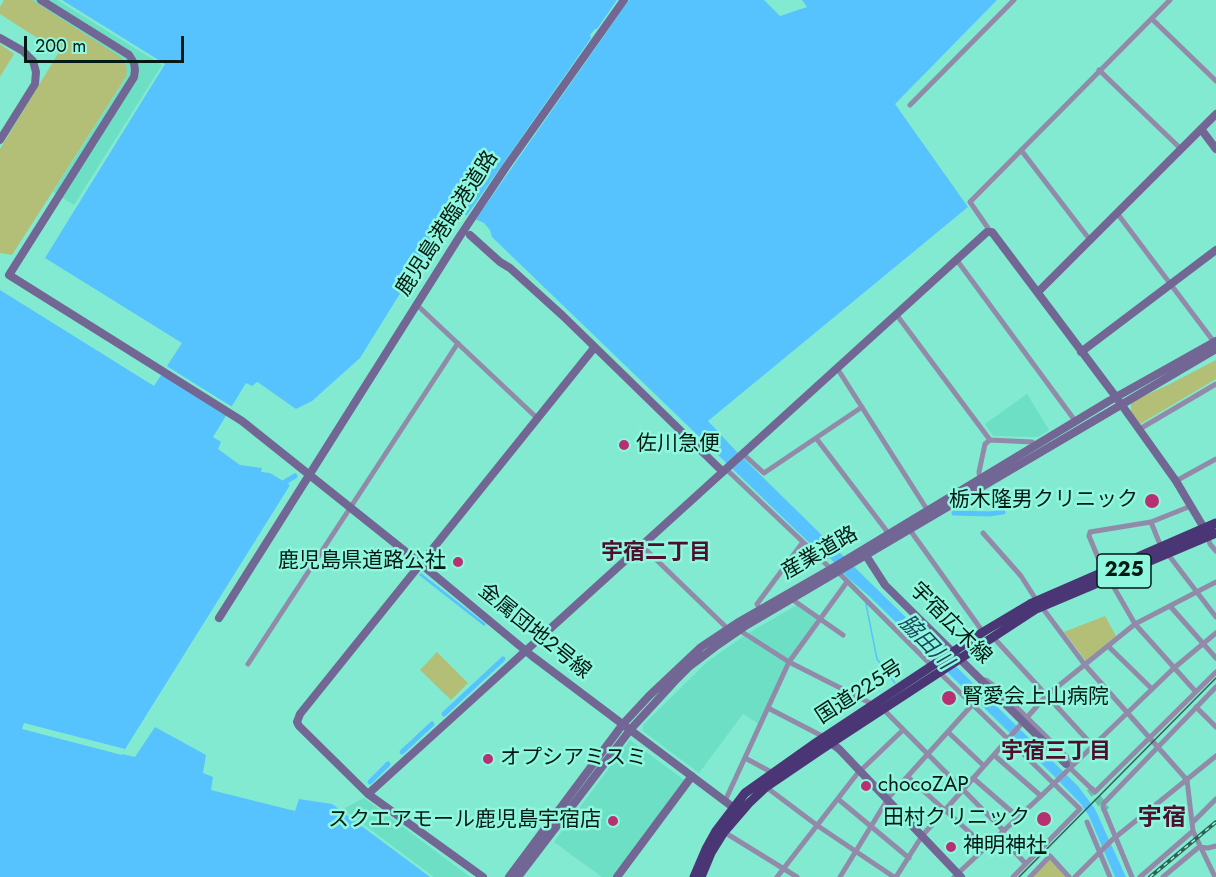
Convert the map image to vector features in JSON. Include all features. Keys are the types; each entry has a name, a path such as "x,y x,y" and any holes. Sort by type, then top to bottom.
{"highway":[{"name":"国道225号","path":"954,658 983,632 1039,603 1209,532 1216,523"},
{"name":"国道225号","path":"701,877 711,853 745,793 954,658 993,637 1039,603"},
{"name":"国道225号","path":"694,877 706,849 737,810 828,740"}],"street":[{"path":"9,276 134,76 135,70 129,55 41,0"},
{"name":"鹿児島港臨港道路","path":"219,618 460,236 624,0"},
{"path":"910,105 1014,0"},
{"path":"1170,0 970,202 1176,481 1209,532 1210,544 1216,551"},
{"path":"1152,19 1216,81"},
{"path":"0,38 23,51 33,61 36,72 35,84 0,140"},
{"path":"1099,70 1181,149"},
{"path":"1038,292 1216,114"},
{"path":"1201,129 1216,149"},
{"path":"1021,150 1090,240"},
{"path":"1117,213 1215,344"},
{"path":"368,794 956,259 990,231"},
{"path":"470,235 510,268 803,542 835,569 972,705 1010,737 1056,782 1080,809 1013,877"},
{"path":"1081,352 1216,250"},
{"path":"956,259 1076,422"},
{"name":"金属団地2号線","path":"0,270 236,417 310,473 526,650 737,810"},
{"path":"417,304 537,418"},
{"path":"896,314 990,440"},
{"path":"248,664 458,343"},
{"name":"産業道路","path":"864,553 910,530 1118,400 1215,344"},
{"path":"483,877 368,794 297,722 300,714 594,348"},
{"path":"837,368 928,511"},
{"path":"1138,430 1216,384"},
{"name":"産業道路","path":"509,877 627,727 689,657 760,609 853,560 889,534 1036,445 1118,400"},
{"path":"741,454 764,473 862,407"},
{"path":"816,438 889,534"},
{"path":"980,480 979,472 985,444 990,440 1032,442 1036,445"},
{"path":"1176,481 1216,459"},
{"path":"1191,506 1151,522 1090,532 1089,536 1106,575 1135,624 1197,692"},
{"path":"1151,522 1164,550 1216,617"},
{"path":"910,530 983,632"},
{"path":"982,533 1021,576 1085,665 1187,780 1193,831 1215,877"},
{"path":"760,609 757,604 803,542"},
{"path":"641,545 728,629"},
{"name":"宇宿広木線","path":"864,553 885,585 954,658 980,680 1069,767"},
{"name":"産業道路","path":"518,877 627,727 690,666 740,630 793,600 835,569"},
{"path":"725,801 789,662 847,582"},
{"path":"766,787 855,852 895,877 922,836 1046,696 1135,624 1216,582"},
{"path":"793,600 843,635"},
{"path":"1170,606 1216,658"},
{"path":"740,630 789,662 879,708 963,790 1026,864"},
{"path":"768,708 828,740 922,836 957,876 1174,668 1216,633"},
{"path":"993,637 1093,746"},
{"path":"1108,646 1152,689"},
{"path":"980,680 986,680 996,687 1028,718 1069,767 1095,792 1216,672"},
{"path":"1132,877 1103,807 1104,803 1216,687"},
{"path":"840,877 887,800 972,705"},
{"path":"1196,707 1216,727"},
{"path":"777,877 860,771 903,730"},
{"path":"948,732 984,766"},
{"path":"994,755 1041,796"},
{"path":"1075,877 1101,850 1216,756"},
{"path":"746,759 773,773"},
{"path":"616,877 692,776"},
{"path":"908,777 986,847"},
{"path":"973,778 1019,818"},
{"path":"838,799 909,858"},
{"path":"1193,822 1216,799"},
{"path":"1087,822 1101,850 1110,877"},
{"path":"1140,877 1193,831"},
{"path":"724,832 797,877"},
{"path":"1163,877 1199,847 1216,846"},
{"path":"1030,877 1050,856 1069,877"},
{"path":"1172,870 1174,877"}],"shaded area":[{"path":"4,0 32,0 122,58 127,68 126,77 12,255 0,253 0,149 59,52 0,14 0,7"},
{"path":"32,0 57,0 162,65 74,205 53,192 126,78"},
{"path":"0,44 14,54 0,77"},
{"path":"1216,360 1216,379 1140,424 1131,413 1131,402"},
{"path":"1027,394 1049,430 1038,437 993,436 985,424"},
{"path":"797,605 817,620 789,660 747,634"},
{"path":"1105,616 1116,636 1086,661 1064,632"},
{"path":"744,636 787,662 759,724 743,714 699,773 643,731 643,725 707,662"},
{"path":"437,652 468,683 451,700 420,670"},
{"name":"スクエアモール鹿児島宇宿店","path":"630,740 684,780 613,877 602,877 554,842"},
{"path":"364,798 470,877 434,877 343,809"},
{"path":"1049,860 1066,877 1032,877"}],"water":[{"name":"脇田川","path":"62,0 764,0 780,16 807,7 802,0 997,0 895,104 968,207 708,421 1078,786 1095,809 1126,877 1115,877 1089,816 1081,804 1052,774 830,558 826,559 492,237 484,223 466,215 455,215 445,221 360,358 312,401 296,409 259,383 252,386 246,383 213,437 221,442 218,449 240,465 262,468 261,472 270,473 290,485 122,754 135,757 155,727 206,755 203,773 213,777 211,790 295,811 299,799 332,804 430,877 0,877 0,290 154,386 182,343 45,258 165,64"},
{"path":"421,573 486,624 484,626 419,575"}],"pier":[{"path":"617,0 629,0 474,222 465,218 591,38 590,35 597,29"},
{"path":"165,365 234,408 229,416 160,372"},
{"path":"24,723 125,749 122,755 22,729"}],"waterway":[{"path":"285,482 295,476"},
{"path":"954,513 1003,512"},
{"path":"866,604 877,659 895,683"},
{"path":"444,714 503,659"},
{"path":"402,752 432,724"},
{"path":"370,782 388,764"}],"tunnel":[{"path":"1090,788 1106,810"}],"tram line":[{"path":"1019,877 1216,678"}],"railway":[{"path":"1150,877 1216,822"}],"place":[{"name":"佐川急便","path":"624,445"},
{"name":"栃木隆男クリニック","path":"1152,501"},
{"name":"鹿児島県道路公社","path":"458,562"},
{"name":"腎愛会上山病院","path":"949,698"},
{"name":"オプシアミスミ","path":"488,759"},
{"name":"chocoZAP","path":"866,786"},
{"name":"田村クリニック","path":"1044,819"},
{"name":"スクエアモール鹿児島宇宿店","path":"613,821"},
{"name":"神明神社","path":"951,847"}],"district":[{"name":"宇宿二丁目","path":"656,554"},
{"name":"宇宿三丁目","path":"1056,753"},
{"name":"宇宿","path":"1162,819"}]}
